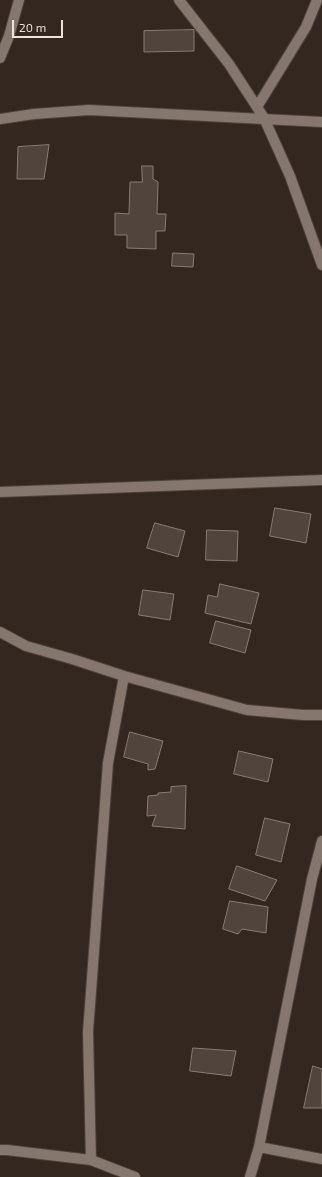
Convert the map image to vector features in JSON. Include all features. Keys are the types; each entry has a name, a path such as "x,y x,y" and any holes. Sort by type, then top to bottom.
{"street":[{"path":"0,58 9,36 20,0"},
{"path":"180,0 228,64 264,118 290,176 322,265"},
{"path":"257,107 306,27 317,0"},
{"path":"0,119 34,114 89,110 322,122"},
{"path":"0,492 322,480"},
{"path":"0,632 26,646 124,676 247,710 303,715 322,715"},
{"path":"91,1160 88,1032 108,762 124,676"},
{"path":"250,1177 259,1147 312,879 322,841"},
{"path":"259,1147 322,1159"},
{"path":"0,1150 91,1160 135,1177"}],"building":[{"path":"194,30 194,51 144,52 144,31"},
{"path":"49,145 44,179 17,179 18,147"},
{"path":"142,166 153,166 153,179 158,182 157,214 166,214 165,231 156,231 156,249 127,248 127,235 115,235 115,213 129,214 130,182 142,182"},
{"path":"173,253 194,254 193,267 172,266"},
{"path":"275,508 311,514 306,543 270,536"},
{"path":"155,523 185,531 178,557 147,548"},
{"path":"207,530 238,531 237,561 206,560"},
{"path":"220,584 259,593 251,624 205,613 208,595 217,597"},
{"path":"143,590 174,594 170,620 139,615"},
{"path":"216,621 251,630 245,653 210,643"},
{"path":"130,732 163,741 155,769 148,770 148,764 124,757"},
{"path":"239,751 273,759 268,782 234,774"},
{"path":"186,786 185,829 152,826 156,815 147,816 148,796 158,795 158,793 171,792 171,787"},
{"path":"265,818 290,824 281,862 256,855"},
{"path":"237,866 277,880 265,901 229,889"},
{"path":"230,901 268,907 266,933 242,929 238,934 223,929"},
{"path":"193,1048 236,1051 231,1076 190,1071"},
{"path":"313,1066 322,1069 322,1108 304,1108"}]}
